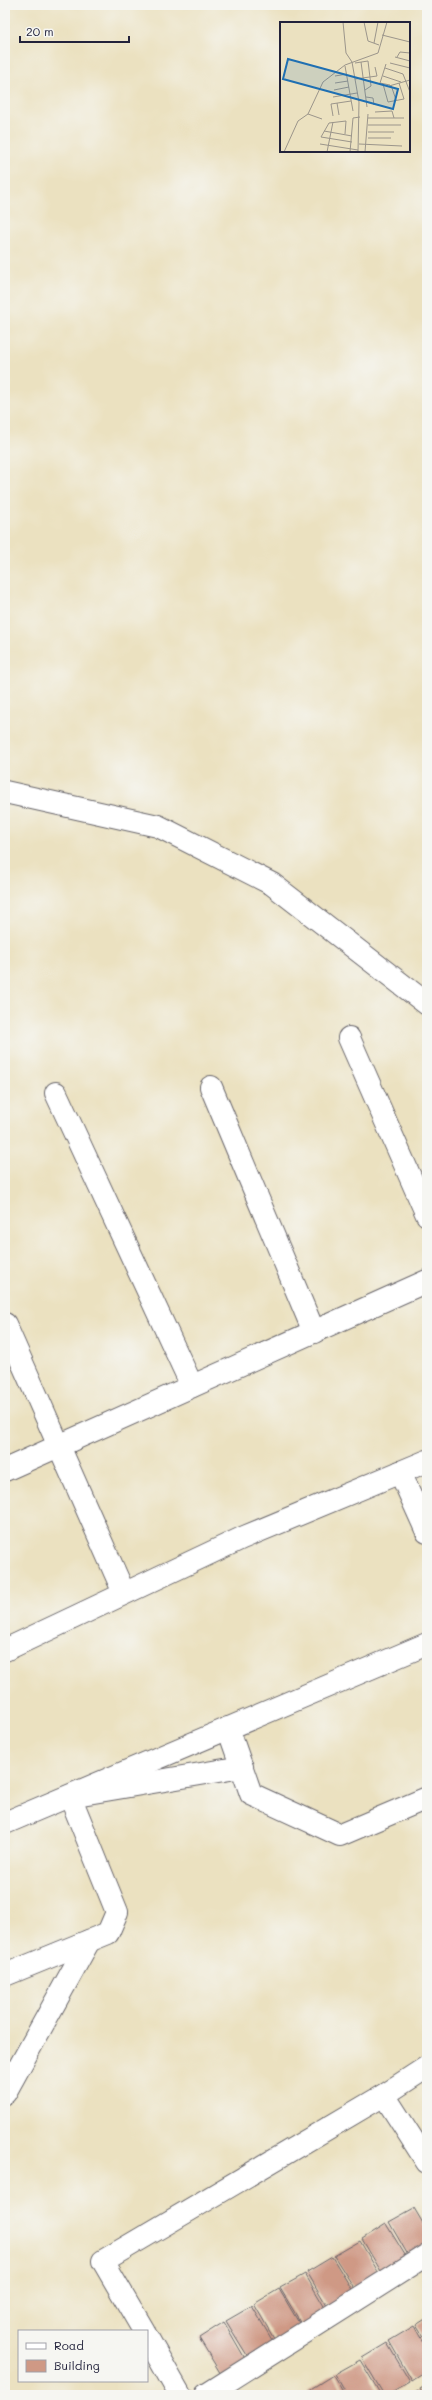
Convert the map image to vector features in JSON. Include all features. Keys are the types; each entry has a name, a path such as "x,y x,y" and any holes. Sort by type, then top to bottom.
{"street":[{"path":"5,792 158,826 272,884 427,1004"},
{"path":"349,1038 427,1215"},
{"path":"211,1087 314,1332"},
{"path":"56,1093 192,1386"},
{"path":"5,1470 427,1282"},
{"path":"5,1324 124,1593"},
{"path":"5,1650 242,1538 427,1461"},
{"path":"400,1472 427,1532"},
{"path":"5,1823 427,1644"},
{"path":"228,1728 251,1794 340,1835 427,1798"},
{"path":"70,1796 242,1767"},
{"path":"5,1975 108,1933 117,1912 70,1796"},
{"path":"5,2093 89,1941"},
{"path":"143,2330 103,2261 384,2095 427,2067"},
{"path":"384,2095 427,2162"},
{"path":"206,2395 427,2255"},
{"path":"148,2339 180,2395"}],"building":[{"path":"414,2208 427,2230 427,2253 412,2262 389,2222"},
{"path":"386,2224 410,2263 385,2278 362,2239"},
{"path":"360,2241 383,2280 358,2294 334,2256"},
{"path":"332,2257 356,2296 330,2311 307,2272"},
{"path":"305,2274 328,2313 304,2328 280,2288"},
{"path":"279,2289 302,2328 277,2344 254,2304"},
{"path":"252,2306 275,2345 250,2360 226,2321"},
{"path":"427,2318 427,2343 416,2325"},
{"path":"224,2322 247,2362 222,2376 199,2338"},
{"path":"414,2326 427,2349 427,2371 412,2381 389,2341"},
{"path":"387,2343 410,2382 388,2395 384,2395 362,2358"},
{"path":"360,2360 381,2395 347,2395 335,2374"},
{"path":"333,2375 345,2395 311,2395 309,2390"},
{"path":"427,2385 427,2395 423,2395 420,2389"},
{"path":"418,2391 421,2395 411,2395"}]}
